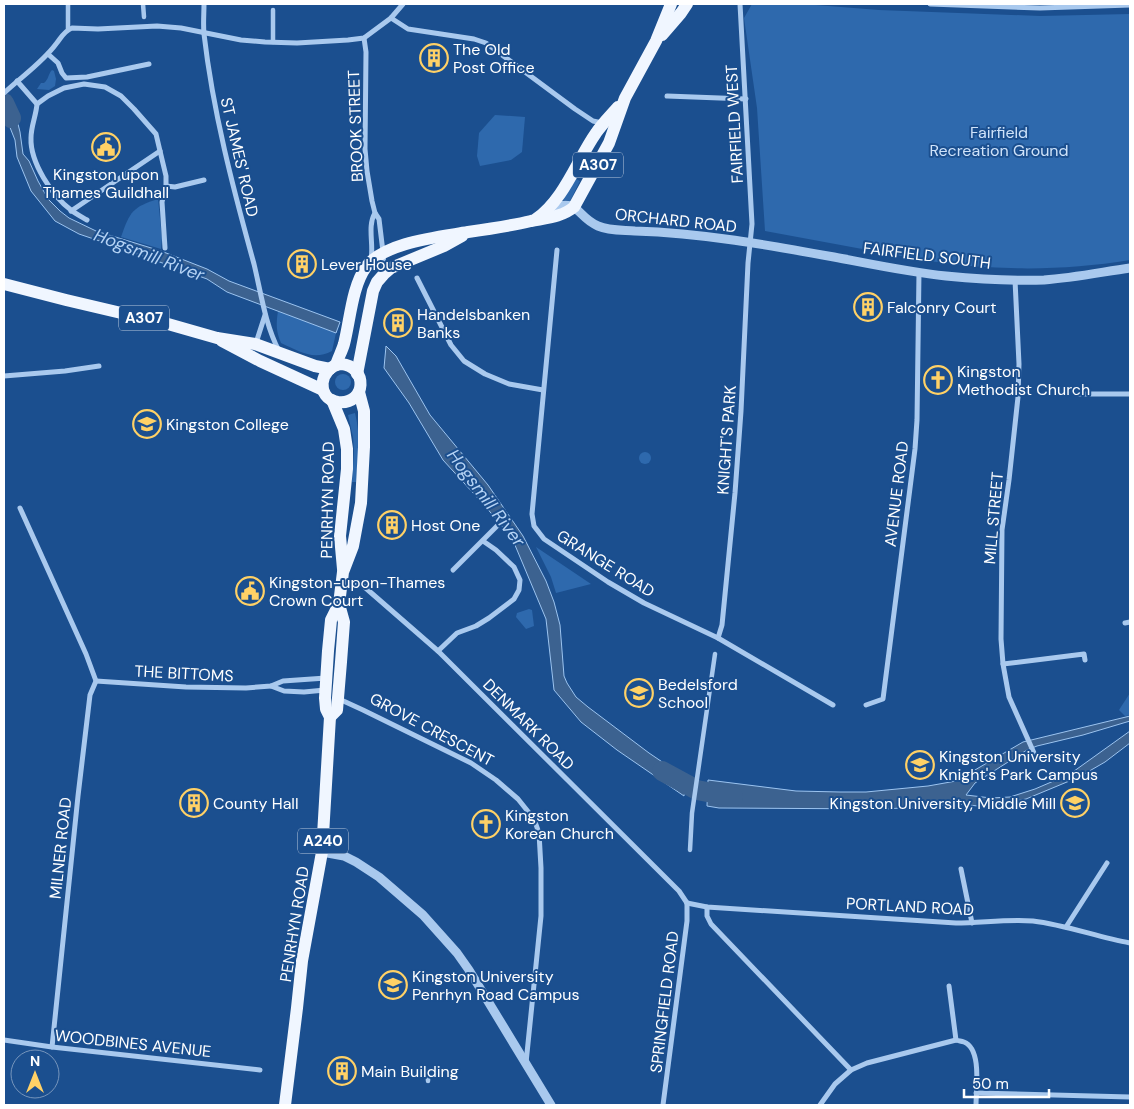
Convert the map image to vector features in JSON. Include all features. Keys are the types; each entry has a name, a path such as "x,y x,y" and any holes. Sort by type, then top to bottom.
{"main road":[{"name":"A307","path":"532,221 549,209 603,124 625,98 656,41 672,4"},
{"name":"A307","path":"656,41 687,4"},
{"name":"A307","path":"4,284 168,324 217,338 255,344 315,366 333,367 344,344 359,280 371,261 384,252 406,244 532,221 563,214 574,208 609,143 603,124"},
{"name":"A307","path":"384,274 391,268 444,246 468,232"},
{"path":"357,374 373,291 377,282 384,274"},
{"name":"A307","path":"217,338 245,354 323,390"},
{"path":"346,365 357,374 361,385 359,392 352,398 339,402 332,400 323,390 322,381 333,367 346,365"},
{"name":"PENRHYN ROAD","path":"342,576 353,546 361,503 364,411 359,392"},
{"name":"PENRHYN ROAD","path":"285,1105 302,960 322,852 330,717 326,709 332,689 331,620 339,604 342,576 340,536 347,470 347,449 344,429 332,400"}],"street":[{"path":"68,4 68,29"},
{"path":"143,4 144,17"},
{"name":"ST JAMES' ROAD","path":"204,4 204,32 214,104 224,152 260,286 265,314 280,353"},
{"path":"4,93 48,54 63,34 72,28 98,29 157,26 181,28 241,40 297,43 348,40 364,38 391,18 404,4"},
{"name":"FAIRFIELD WEST","path":"740,4 752,224 751,243"},
{"path":"930,4 1130,5"},
{"path":"272,42 273,10"},
{"path":"391,18 408,29 486,42 603,124"},
{"name":"BROOK STREET","path":"364,38 366,61 365,149 372,201 375,213 380,219 384,252 384,274"},
{"path":"48,54 58,62 66,78 87,77 149,64"},
{"path":"17,81 37,104 30,140 39,172 56,196 71,211 87,220"},
{"path":"37,104 64,88 84,84 105,87 121,96 134,109 156,134 166,176 166,186 162,202 165,248"},
{"path":"666,96 746,99"},
{"path":"71,211 160,151"},
{"path":"166,186 174,187 204,180"},
{"path":"549,209 567,204 574,208"},
{"name":"ORCHARD ROAD","path":"574,208 586,219 606,229 662,232 751,243"},
{"name":"BROOK STREET","path":"371,261 372,219 375,213"},
{"name":"FAIRFIELD SOUTH","path":"751,243 919,272 982,279 1045,280 1130,268"},
{"name":"KNIGHT'S PARK","path":"718,638 722,625 736,475 748,263 751,243"},
{"name":"GRANGE ROAD","path":"557,250 532,514 534,526 544,538 608,582 644,603 718,638 833,705"},
{"name":"AVENUE ROAD","path":"866,705 882,699 914,466 918,420 919,272"},
{"path":"417,278 451,345 464,361 485,374 509,384 543,390"},
{"name":"MILL STREET","path":"1015,280 1019,364 1018,397 1002,530 1001,639 1009,697 1033,751"},
{"path":"255,344 265,314"},
{"path":"4,376 65,372 100,366"},
{"path":"1079,394 1130,394"},
{"path":"20,508 86,654 96,681"},
{"path":"453,570 498,525"},
{"path":"438,651 457,632 476,626 497,612 514,599 519,590 520,580 514,567 484,541"},
{"name":"DENMARK ROAD","path":"342,576 361,584 438,651 679,891 687,903"},
{"path":"690,850 692,813 715,654"},
{"path":"1003,664 1084,654 1085,660"},
{"name":"THE BITTOMS","path":"96,681 186,687 246,688 272,686"},
{"name":"MILNER ROAD","path":"52,1047 90,695 96,681"},
{"path":"272,686 284,681 332,689"},
{"path":"272,686 284,691 304,692 332,689"},
{"name":"GROVE CRESCENT","path":"332,689 356,706 471,763 496,780 518,799 534,819 539,833 541,916 526,1063"},
{"path":"322,852 344,856 356,862 423,915 469,970 551,1105"},
{"path":"1066,927 1107,863"},
{"path":"961,869 972,923"},
{"name":"PORTLAND ROAD","path":"687,903 706,906 956,923 1014,920 1066,927 1130,943"},
{"name":"SPRINGFIELD ROAD","path":"663,1105 687,921 687,903"},
{"path":"706,906 710,924 851,1070"},
{"path":"949,986 956,1040"},
{"name":"WOODBINES AVENUE","path":"4,1040 260,1070"},
{"path":"820,1105 835,1084 851,1070 867,1063 956,1040 965,1042 971,1048 976,1059 976,1105"},
{"path":"976,1093 1130,1097"}],"green space":[{"name":"Fairfield Recreation Ground","path":"752,4 803,4 879,10 1040,16 1130,14 1130,260 1055,268 980,267 923,260 765,231 757,108 744,18"},
{"path":"52,70 56,79 55,86 49,90 37,89 41,83 46,81"},
{"path":"495,115 525,117 522,152 511,160 480,166 477,156 479,133"},
{"path":"576,179 580,181 570,201 562,200"},
{"path":"158,199 162,238 161,249 121,237 127,221 134,211"},
{"path":"278,311 336,333 332,351 325,354 312,355 300,352 281,343 277,327"},
{"path":"343,374 349,376 351,382 349,388 343,390 337,388 335,382 337,376"},
{"path":"355,413 358,430 358,456 356,482 352,482 354,451 348,415"},
{"path":"643,452 647,452 651,458 647,464 643,464 639,460 639,456"},
{"path":"536,547 591,584 556,593 551,577"},
{"path":"529,609 532,610 534,626 526,629 516,617 517,613"},
{"path":"1130,693 1130,715 1125,716 1119,710"}],"water":[{"path":"13,107 20,132 23,154 29,161 48,199 69,218 96,231 161,251 207,269 229,281 340,322 336,333 227,292 207,279 79,234 55,221 31,191 17,157 15,140 5,115"},
{"path":"386,346 396,356 430,415 488,485 523,536 546,581 554,602 560,625 564,676 576,697 649,753 686,778 684,796 617,750 581,722 554,690 546,619 512,538 443,460 409,403 384,368"},
{"path":"1130,716 1130,721 1027,750 975,783 966,795 991,798 1010,797 1035,789 1070,774 1130,731 1130,743 1105,762 1079,777 1026,799 978,806 959,804 886,809 719,808 707,806 708,780 796,791 840,792 866,792 928,786 956,781 1023,742"}],"waterway":[{"name":"Hogsmill River","path":"4,103 11,118"},
{"name":"Hogsmill River","path":"662,771 697,790 733,797"}],"place":[{"name":"The Old Post Office","path":"434,58"},
{"name":"Kingston upon Thames Guildhall","path":"106,147"},
{"name":"Lever House","path":"302,264"},
{"name":"Falconry Court","path":"868,307"},
{"name":"Handelsbanken Banks","path":"398,323"},
{"name":"Kingston Methodist Church","path":"938,380"},
{"name":"Kingston College","path":"147,424"},
{"name":"Host One","path":"392,525"},
{"name":"Kingston-upon-Thames Crown Court","path":"250,591"},
{"name":"Bedelsford School","path":"639,693"},
{"name":"Kingston University Knight's Park Campus","path":"920,765"},
{"name":"County Hall","path":"194,803"},
{"name":"Kingston University, Middle Mill","path":"1075,803"},
{"name":"Kingston Korean Church","path":"486,824"},
{"name":"Kingston University Penrhyn Road Campus","path":"393,985"},
{"name":"Main Building","path":"342,1071"}]}
